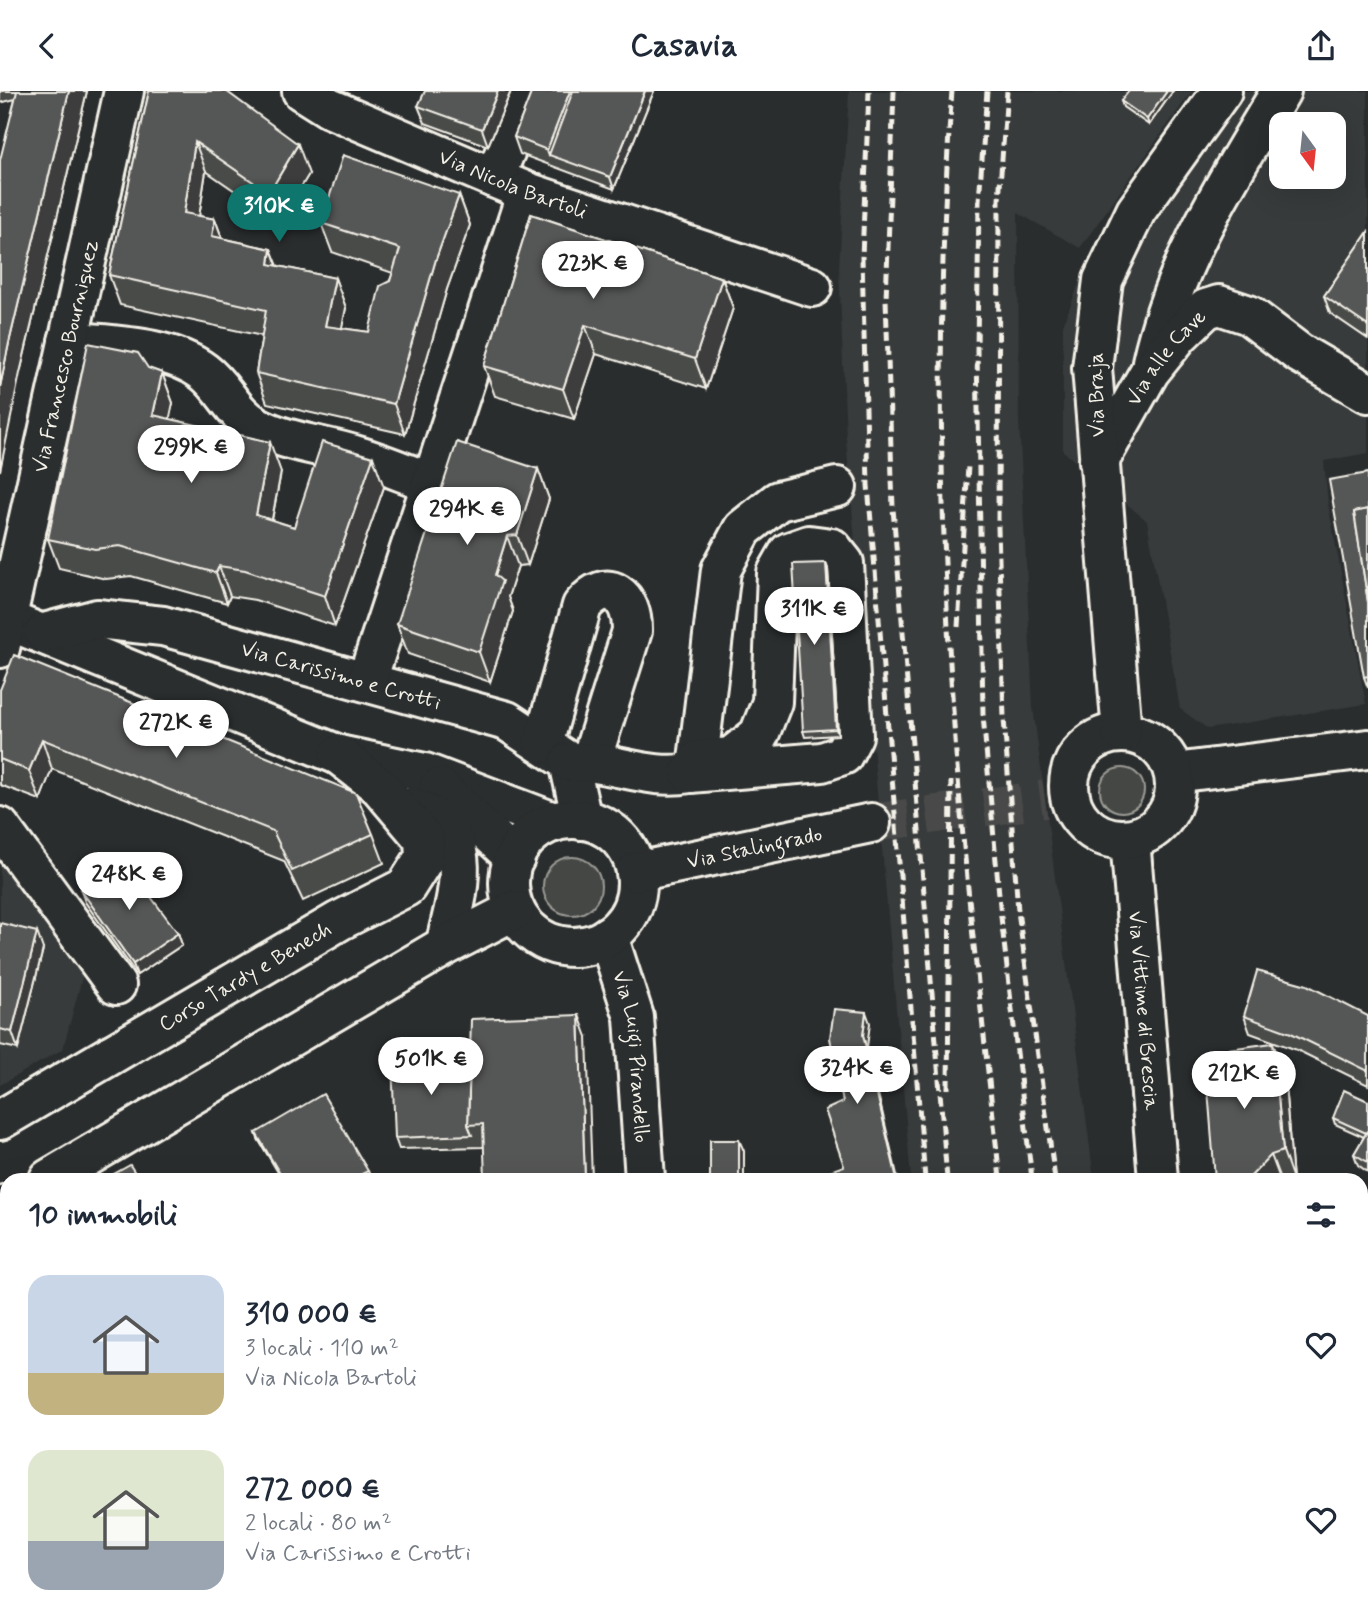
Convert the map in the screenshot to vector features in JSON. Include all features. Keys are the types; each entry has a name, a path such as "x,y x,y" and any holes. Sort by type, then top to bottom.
{"street":[{"name":"Via Francesco Bourniquez","path":"2,628 124,91"},
{"name":"Via Nicola Bartoli","path":"302,91 329,108 511,185 812,287"},
{"path":"367,680 430,482 511,185 531,91"},
{"name":"Via Braja","path":"1122,733 1091,369 1103,281 1136,211 1222,91"},
{"path":"1150,371 1161,321 1189,250 1281,91"},
{"name":"Via alle Cave","path":"1099,461 1150,371 1179,335 1206,309 1219,305 1249,315 1299,353 1368,393"},
{"path":"68,341 134,349 176,358 203,371 227,400 256,426 302,443 353,454 430,482"},
{"path":"694,766 721,570 743,529 779,501 837,487"},
{"path":"568,821 568,756 667,777 694,766 731,757 759,735 772,702 776,573 789,552 809,545 832,548 844,563 852,683 853,737 843,755 822,762 694,766"},
{"name":"Via Carissimo e Crotti","path":"44,633 97,619 163,626 506,720 568,756"},
{"path":"2,628 44,633 340,755 425,773 568,821 607,829 618,838 633,859 636,872 632,909 618,928 608,936 583,946 556,944 532,932 515,910 509,885 515,858 530,836 568,821"},
{"path":"1122,733 1139,735 1155,743 1167,757 1174,773 1176,790 1171,808 1161,823 1147,834 1130,839 1113,839 1097,833 1083,823 1073,808 1057,795 1077,758 1088,744 1122,733"},
{"path":"1174,773 1368,749"},
{"name":"Corso Tardy e Benech","path":"0,1120 338,921 406,887 425,857 424,839 395,803 340,755"},
{"path":"425,773 515,858"},
{"name":"Corso Tardy e Benech","path":"395,803 429,813 446,826 459,854 458,893 445,946"},
{"name":"Via Stalingrado","path":"636,872 871,823"},
{"path":"0,827 116,985"},
{"name":"Via Vittime di Brescia","path":"1130,839 1158,1173"},
{"path":"58,1173 445,946 515,910"},
{"name":"Via Luigi Pirandello","path":"608,936 634,1017 645,1173"}],"shaded area":[{"path":"849,91 1192,91 1080,248 1018,213 1019,419 1033,707 1093,1173 910,1173 846,439 839,268"},
{"path":"1205,91 1368,91 1368,453 1324,461 1328,504 1366,704 1208,729 1180,709 1147,521 1063,451 1063,325 1090,255"},
{"path":"1122,768 1138,774 1144,790 1138,806 1122,812 1106,806 1100,790 1106,774"},
{"path":"0,857 85,967 63,1049 0,1085"},
{"path":"566,857 578,857 593,865 601,880 601,892 593,907 578,915 566,915 551,907 543,892 543,880 551,865"}],"building":[{"path":"17,91 69,91 0,387 0,160"},
{"path":"149,91 226,91 298,144 269,193 195,142 184,213 215,219 212,236 271,249 269,264 335,278 325,326 369,332 380,286 390,281 400,249 321,223 343,155 459,195 436,259 394,404 256,373 266,310 109,275"},
{"path":"425,91 498,91 482,129 418,106"},
{"path":"532,91 570,91 547,150 514,137"},
{"path":"573,91 645,91 610,177 549,155"},
{"path":"1129,91 1167,91 1147,119 1121,101"},
{"path":"531,214 722,278 695,359 585,325 563,389 484,366"},
{"path":"1368,232 1368,326 1324,296"},
{"path":"88,343 138,353 148,368 162,373 153,415 270,442 256,515 294,527 322,442 373,457 325,596 245,570 219,566 216,573 120,546 95,549 48,539"},
{"path":"457,442 538,469 517,535 507,536 495,575 502,581 479,652 397,624"},
{"path":"1368,473 1368,509 1354,512 1368,602 1368,676 1364,677 1329,480"},
{"path":"1368,509 1368,602 1354,512"},
{"path":"826,563 836,729 803,731 793,564"},
{"path":"14,655 356,793 373,834 292,871 273,831 42,739 29,771 0,759 0,690"},
{"path":"124,861 178,933 133,964 81,890"},
{"path":"0,923 37,932 12,1032 0,1029"},
{"path":"1257,971 1307,985 1368,1016 1368,1071 1291,1033 1244,1016"},
{"path":"834,1009 866,1012 863,1035 896,1173 825,1173 844,1166 825,1110 843,1102 830,1038"},
{"path":"579,1015 585,1173 485,1173 483,1124 468,1125 471,1019"},
{"path":"1273,1043 1283,1151 1271,1155 1254,1173 1215,1173 1207,1076 1229,1049"},
{"path":"470,1058 468,1125 472,1135 395,1138 392,1060"},
{"path":"1344,1090 1368,1101 1366,1133 1333,1118"},
{"path":"323,1094 368,1171 279,1173 256,1133"},
{"path":"1368,1130 1368,1162 1354,1154"},
{"path":"710,1140 739,1140 739,1173 710,1173"},
{"path":"130,1165 135,1173 116,1173"}],"tunnel":[{"path":"871,823 1045,799"}],"railway":[{"path":"869,91 862,257 868,485 925,1173"},
{"path":"894,91 886,299 893,508 947,1173"},
{"path":"952,91 943,246 941,401 948,633 962,828 999,1173"},
{"path":"987,91 979,201 977,350 983,715 1001,917 1031,1173"},
{"path":"1007,91 999,200 998,528 1004,718 1018,911 1054,1173"},
{"path":"958,627 968,466"},
{"path":"948,1089 951,781"}]}
